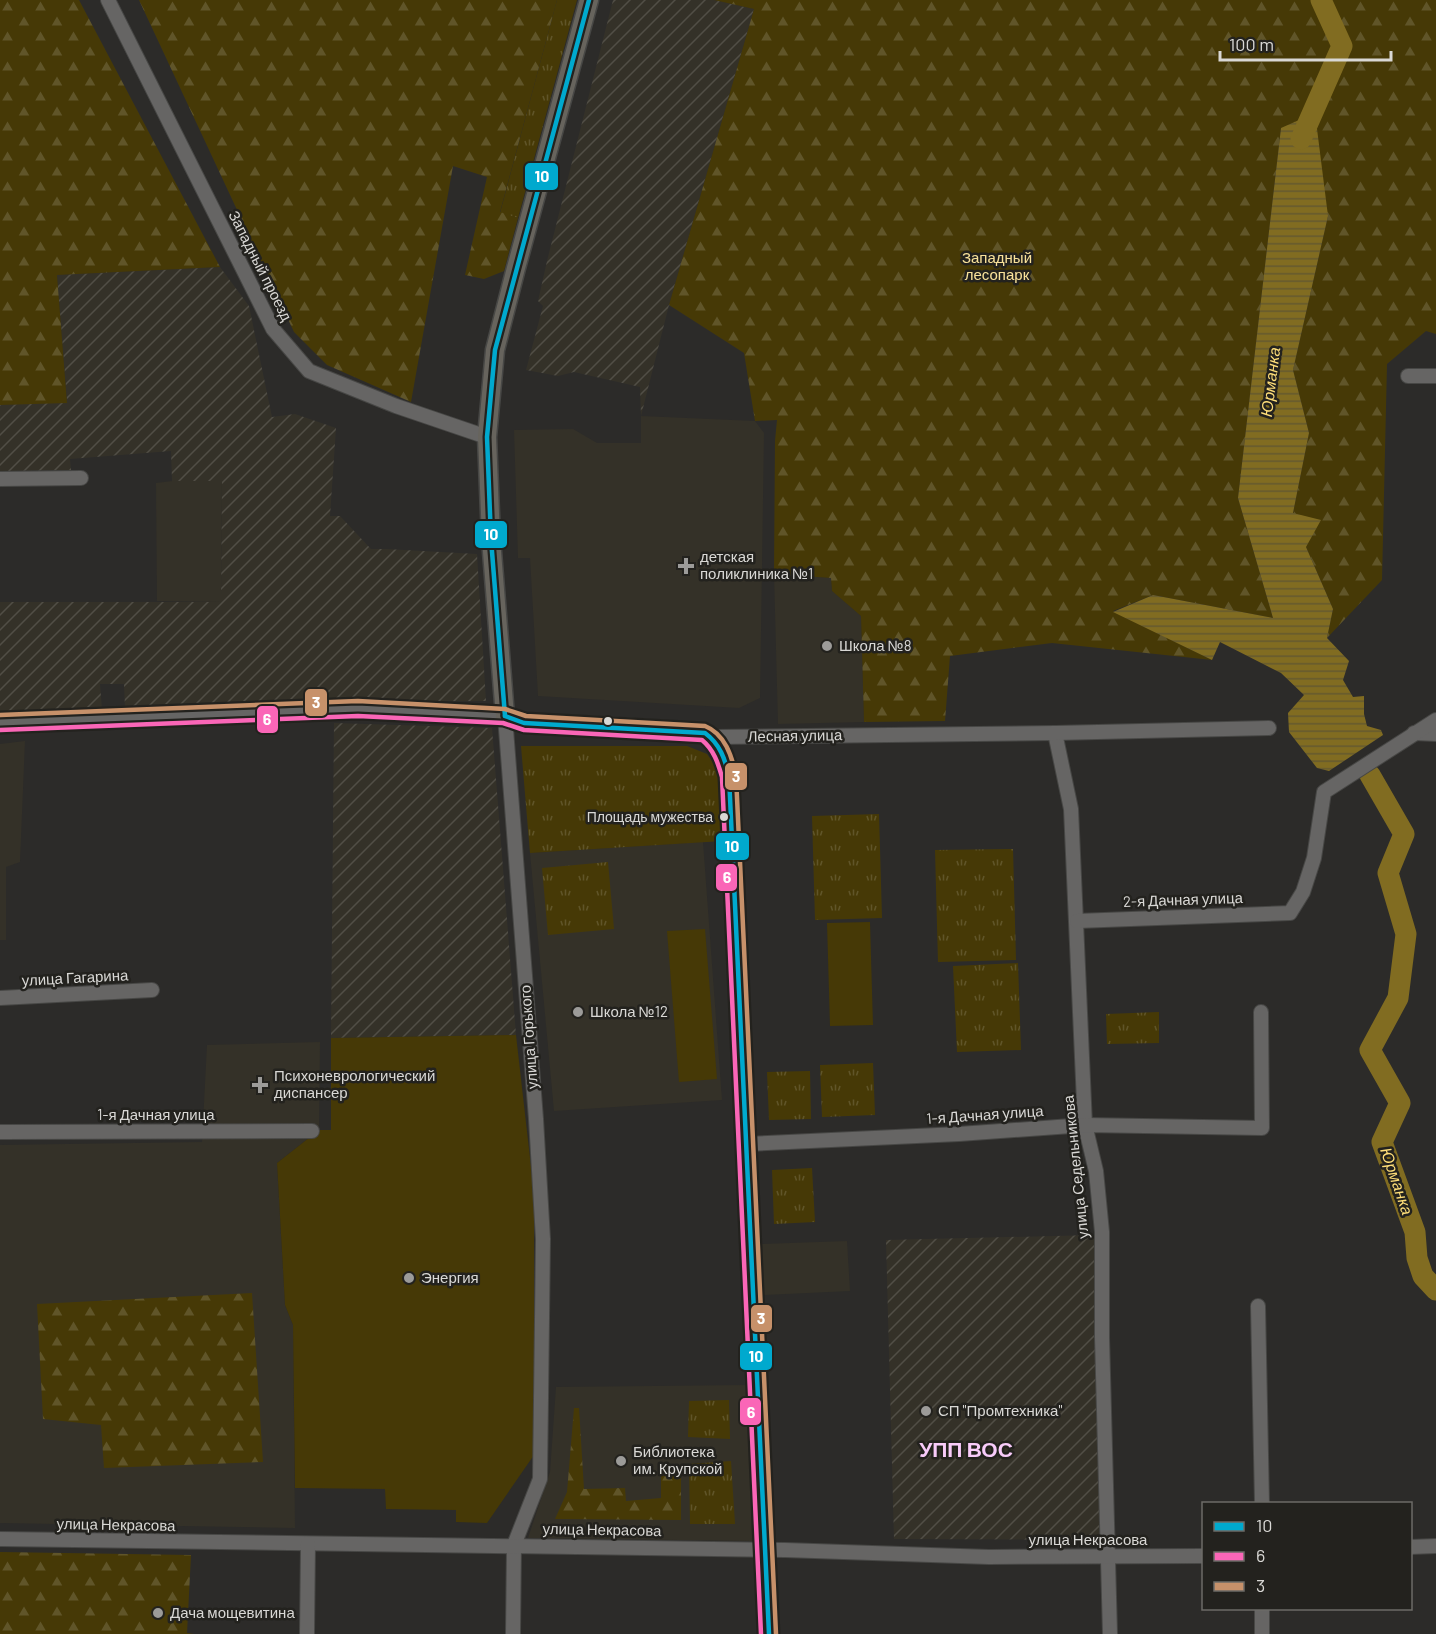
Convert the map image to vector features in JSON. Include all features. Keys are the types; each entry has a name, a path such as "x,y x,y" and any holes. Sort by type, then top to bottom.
{"main road":[{"name":"улица Горького","path":"505,716 491,539 487,437 495,350 589,0"},
{"name":"Лесная улица","path":"505,716 524,723 705,733 711,737"},
{"path":"711,737 724,755 729,776 769,1634"}],"street":[{"name":"Западный проезд","path":"108,0 273,329 309,371 396,406 487,437"},
{"path":"1408,376 1436,376"},
{"path":"0,479 81,478"},
{"name":"Лесная улица","path":"0,723 357,708 505,716"},
{"name":"улица Горького","path":"505,716 543,1239 540,1479 514,1545 513,1634"},
{"path":"1414,733 1436,720"},
{"name":"Лесная улица","path":"711,737 1269,729"},
{"name":"улица Седельникова","path":"1055,733 1071,809 1085,1125 1096,1171 1102,1232 1102,1337 1110,1634"},
{"path":"1414,733 1436,734"},
{"name":"2-я Дачная улица","path":"1077,921 1290,913 1303,892 1314,858 1324,792 1414,733"},
{"name":"улица Гагарина","path":"0,998 152,990"},
{"name":"1-я Дачная улица","path":"746,1144 959,1134 1085,1125 1262,1128 1261,1012"},
{"name":"1-я Дачная улица","path":"0,1132 312,1131"},
{"path":"1258,1306 1262,1502"},
{"name":"улица Некрасова","path":"0,1539 514,1545 989,1557 1202,1556"},
{"path":"307,1634 308,1544"},
{"path":"1412,1547 1436,1546"},
{"path":"1262,1610 1262,1634"}],"shaded area":[{"path":"613,0 714,0 754,9 669,305 641,416 640,387 574,372 558,376 526,370 543,306 538,301 547,261"},
{"path":"220,267 249,306 272,417 295,414 336,428 330,516 340,516 371,549 477,554 486,701 286,702 269,706 212,709 125,709 124,684 100,684 102,710 0,713 0,602 221,602 222,481 172,481 171,451 70,459 71,470 0,471 0,405 67,402 57,275"},
{"path":"641,416 755,421 764,433 760,698 739,708 538,696 530,558 518,558 514,430 573,429 597,443 641,443"},
{"path":"222,481 221,602 157,601 156,483"},
{"path":"774,574 831,578 832,591 861,616 864,722 778,724"},
{"path":"334,723 492,728 516,1035 331,1038"},
{"path":"25,741 20,862 6,867 6,940 0,940 0,744"},
{"path":"703,842 722,1100 554,1111 530,853"},
{"path":"320,1042 319,1130 277,1163 285,1305 293,1325 295,1528 0,1523 0,1145 202,1142 207,1045"},
{"path":"1094,1235 1104,1540 894,1539 886,1240"},
{"path":"847,1241 850,1291 764,1295 762,1244"},
{"path":"748,1385 752,1541 528,1538 550,1472 556,1387"}],"green space":[{"path":"0,0 79,0 220,267 57,275 67,403 0,405"},
{"path":"139,0 557,0 500,212 518,218 504,271 484,279 465,275 487,177 453,166 411,402 327,365 294,332"},
{"path":"557,0 577,0 518,218 500,213"},
{"name":"Западный лесопарк","path":"714,0 1436,0 1436,334 1426,331 1387,364 1382,580 1327,638 1333,609 1293,513 1309,433 1293,370 1328,216 1281,128 1238,498 1273,618 1153,595 1113,611 1212,660 1052,643 950,656 945,721 864,722 861,616 832,591 831,578 774,574 777,420 755,421 744,353 669,305 754,9"},
{"name":"Площадь мужества","path":"521,746 687,746 707,754 721,774 723,841 530,853"},
{"path":"879,814 882,918 815,920 812,816"},
{"path":"1013,849 1016,960 938,962 935,850"},
{"path":"608,862 614,929 548,935 542,868"},
{"path":"870,922 873,1025 830,1026 827,923"},
{"path":"705,929 717,1079 679,1082 667,931"},
{"path":"1018,963 1021,1050 957,1052 953,966"},
{"path":"1159,1012 1159,1043 1107,1044 1106,1014"},
{"name":"Энергия","path":"516,1035 534,1193 534,1455 487,1523 456,1522 456,1510 386,1509 385,1489 295,1488 293,1325 285,1305 277,1163 319,1130 331,1130 331,1038"},
{"path":"873,1063 875,1115 822,1117 820,1065"},
{"path":"810,1071 811,1119 769,1120 767,1072"},
{"path":"812,1168 815,1222 774,1224 772,1170"},
{"path":"252,1293 263,1462 104,1468 101,1425 43,1419 37,1304"},
{"path":"729,1400 730,1439 688,1437 689,1401"},
{"path":"574,1408 579,1408 584,1489 625,1488 626,1501 661,1498 661,1467 681,1467 681,1520 555,1519 567,1492"},
{"path":"731,1461 735,1524 690,1524 689,1464"},
{"path":"0,1552 191,1555 187,1633 194,1634 0,1634"}],"water":[{"path":"1315,113 1328,216 1293,370 1309,433 1293,513 1321,520 1306,547 1333,609 1327,638 1349,661 1343,680 1353,697 1364,696 1367,726 1381,730 1383,735 1329,771 1317,768 1289,732 1288,713 1304,695 1281,673 1220,642 1212,660 1113,612 1153,595 1273,618 1238,498 1281,128"}],"waterway":[{"name":"Юрманка","path":"1301,139 1342,46 1321,0"},
{"name":"Юрманка","path":"1370,775 1404,834 1388,873 1406,934 1398,998 1370,1050 1400,1103 1382,1142 1415,1232 1417,1258 1423,1276 1436,1290"}],"transit line":[{"name":"10","path":"505,716 491,539 487,437 495,350 589,0"},
{"name":"3","path":"0,715 358,701 505,709 526,716 705,726 718,734 730,754 736,776 776,1634"},
{"name":"6","path":"0,730 358,716 503,723 524,730 702,740 710,748 722,777 761,1634"},
{"name":"10","path":"505,716 524,723 705,733 718,747 724,758 729,776 769,1634"}],"place":[{"name":"детская поликлиника №1","path":"686,566"},
{"name":"Школа №8","path":"827,646"},
{"name":"Площадь мужества","path":"724,817"},
{"name":"Школа №12","path":"578,1012"},
{"name":"Психоневрологический диспансер","path":"260,1085"},
{"name":"Энергия","path":"409,1278"},
{"name":"СП \"Промтехника\"","path":"926,1411"},
{"name":"Библиотека им. Крупской","path":"621,1461"},
{"name":"Дача мощевитина","path":"158,1613"}],"district":[{"name":"УПП ВОС","path":"966,1450"}]}
